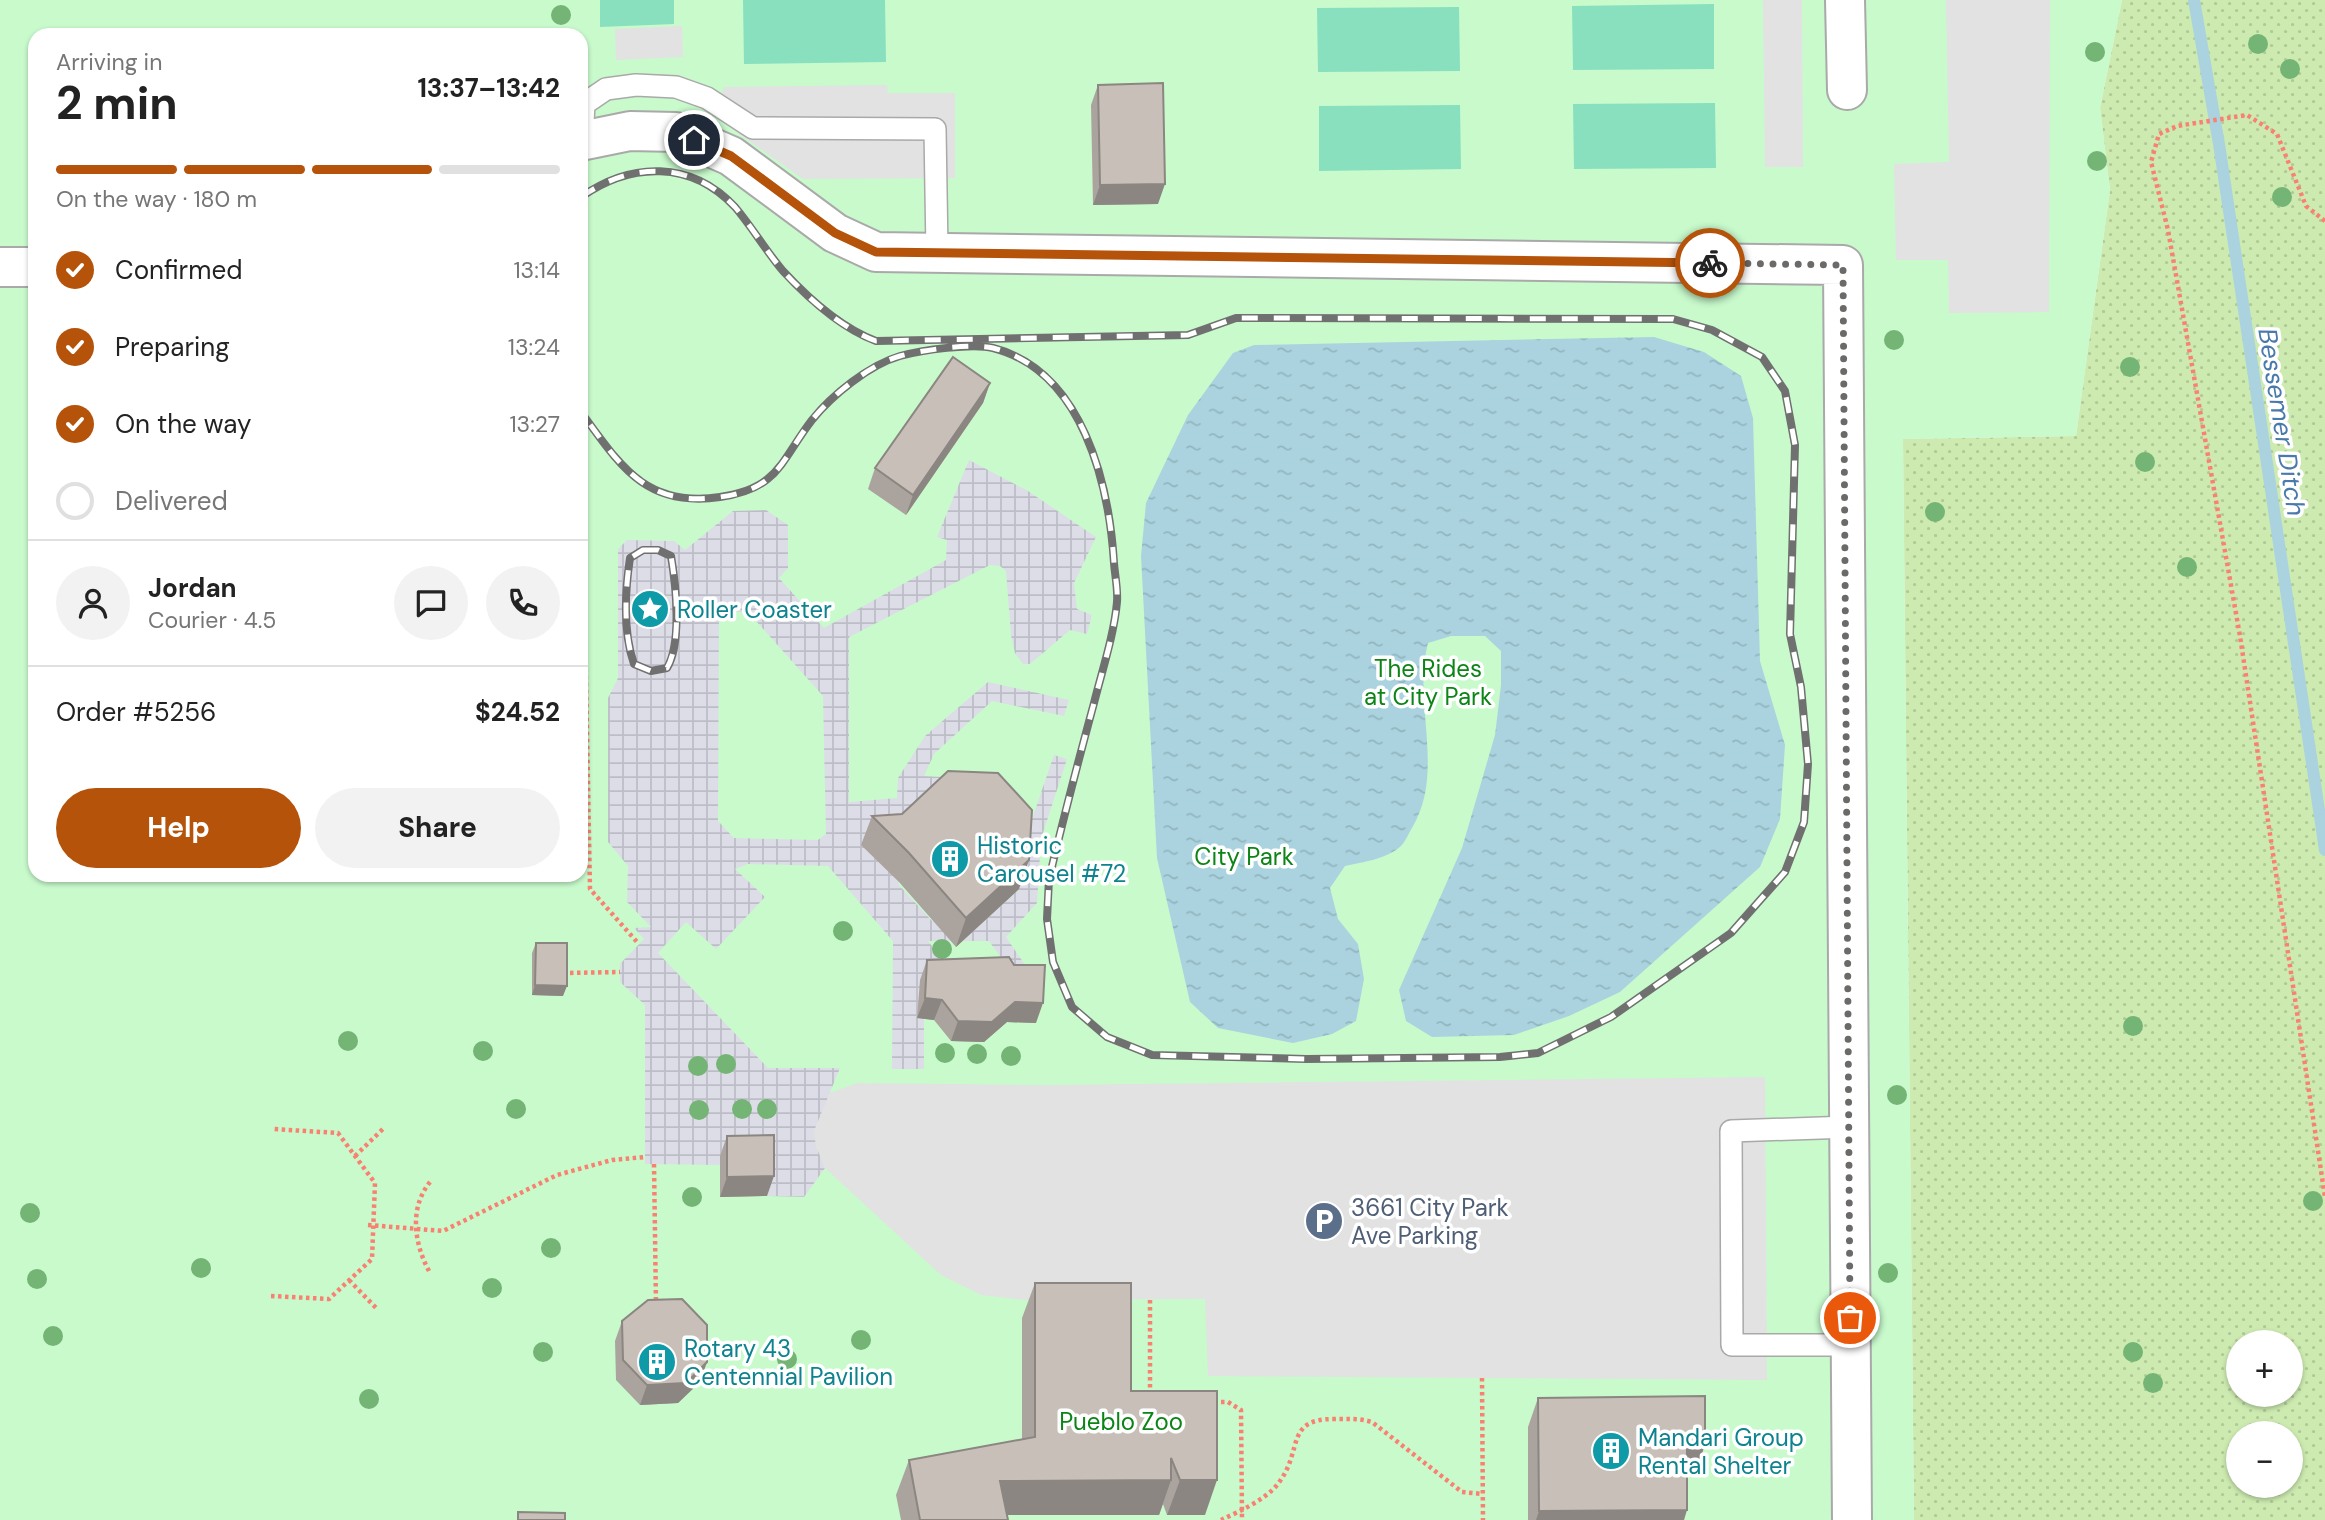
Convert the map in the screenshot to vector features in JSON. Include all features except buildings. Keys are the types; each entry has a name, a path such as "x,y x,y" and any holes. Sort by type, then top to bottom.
{"street":[{"path":"1845,0 1847,90"},
{"path":"588,139 629,131 676,132 731,156 835,233 876,252 1843,265 1852,1520"},
{"path":"0,267 28,267"}],"lane":[{"path":"588,101 606,89 636,85 676,87 707,98 753,128 935,130 937,252"},
{"path":"1849,1127 1731,1131 1732,1345 1850,1345"}],"path":[{"path":"2325,221 2306,206 2277,134 2247,115 2177,126 2158,134 2151,162 2168,230 2240,636 2325,1197"},
{"path":"588,784 590,889 638,943"},
{"path":"563,973 620,972"},
{"path":"355,1156 385,1127"},
{"path":"271,1296 329,1298 372,1259 371,1226 375,1183 338,1133 273,1129"},
{"path":"371,1226 443,1231 557,1175 612,1160 645,1157"},
{"path":"654,1164 656,1307"},
{"path":"429,1271 418,1248 416,1229 418,1203 430,1182"},
{"path":"349,1280 378,1310"},
{"path":"1150,1300 1150,1404"},
{"path":"1482,1378 1483,1520"},
{"path":"1205,1402 1228,1402 1241,1410 1242,1520"},
{"path":"1221,1520 1241,1510 1279,1483 1303,1425 1313,1419 1362,1419 1371,1422 1462,1492 1483,1494"}],"green space":[{"name":"City Park","path":"0,0 2122,0 2100,108 2110,190 2076,436 1903,439 1914,1520 0,1520"},
{"path":"600,0 674,0 674,24 600,27"},
{"path":"743,0 885,0 886,62 744,64"},
{"path":"2122,0 2325,0 2325,1520 1914,1520 1903,439 2076,436 2110,190 2100,108"},
{"path":"1714,4 1714,69 1573,70 1572,6"},
{"path":"1459,7 1460,71 1318,72 1317,8"},
{"path":"1715,103 1716,168 1574,169 1573,104"},
{"path":"1460,105 1461,169 1319,171 1319,106"}],"shaded area":[{"path":"1763,0 1802,0 1803,167 1765,167"},
{"path":"1946,0 2050,0 2049,312 1949,313 1948,260 1896,260 1894,164 1949,162"},
{"path":"682,26 683,57 616,60 615,29"},
{"path":"887,85 888,93 955,93 955,178 803,179 714,116 724,87"},
{"path":"969,460 1028,491 1096,537 1074,583 1077,609 1092,615 1087,634 1070,630 1030,664 1023,664 1015,653 1006,571 1000,566 990,565 849,637 849,802 897,798 898,778 925,736 988,682 1069,700 1064,716 992,701 934,754 924,776 997,780 1032,819 1054,755 1067,759 1041,839 1037,903 1006,937 1035,980 1021,985 989,941 928,941 948,966 917,1018 924,1019 924,1069 892,1069 893,941 828,866 748,864 735,869 765,897 716,949 686,922 658,953 768,1068 840,1068 814,1131 816,1146 825,1168 804,1197 767,1196 767,1156 720,1157 720,1165 645,1164 645,1005 620,982 620,964 644,939 634,928 651,927 627,902 628,866 608,842 608,698 618,678 618,549 627,540 674,541 685,550 733,511 766,510 788,525 788,568 779,578 824,628 946,560 947,540 937,537","holes":["719,612 748,612 823,696 826,834 818,840 734,838 718,821","898,872 1019,889 982,923 932,921 899,885"]},
{"name":"3661 City Park Ave Parking","path":"1765,1077 1767,1380 1208,1376 1205,1299 1025,1300 981,1295 941,1275 825,1168 816,1146 814,1131 827,1094 857,1083 1048,1085"}],"water":[{"path":"1654,337 1704,352 1741,376 1753,418 1760,661 1785,745 1780,819 1760,867 1620,992 1569,1016 1514,1035 1432,1037 1406,1021 1399,990 1462,848 1495,735 1501,685 1501,651 1485,636 1451,636 1428,643 1424,666 1427,783 1422,806 1412,828 1402,844 1389,854 1345,866 1330,888 1338,919 1358,944 1364,979 1356,1021 1332,1034 1293,1043 1218,1028 1190,1002 1157,858 1141,556 1146,503 1188,415 1233,353 1254,345"}],"waterway":[{"name":"Bessemer Ditch","path":"2194,0 2219,144 2325,850"}],"railway":[{"path":"588,193 620,177 640,172 680,174 699,181 718,192 735,207 783,271 815,302 850,329 876,341 1188,335 1236,318 1673,319 1712,330 1762,357 1785,391 1795,445 1790,634 1801,687 1808,764 1804,822 1785,872 1731,933 1611,1017 1538,1053 1500,1057 1306,1059 1152,1055 1107,1037 1072,1007 1053,962 1047,919 1049,879 1111,640 1117,597 1106,499 1097,466 1070,405 1049,380 1024,361 993,348 947,348 888,360 852,382 830,401 812,420 785,460 767,480 740,493 720,497 694,499 672,496 653,489 622,465 588,421"},
{"path":"643,550 658,550 671,556 676,598 675,644 672,657 667,668 651,671 634,664 627,625 626,598 630,558 643,550"}],"way so far":[{"path":"1710,263 1843,265 1850,1318"}],"place":[{"name":"Roller Coaster","path":"650,609"},
{"name":"Historic Carousel #72","path":"950,859"},
{"name":"3661 City Park Ave Parking","path":"1324,1221"},
{"name":"Rotary 43 Centennial Pavilion","path":"657,1362"},
{"name":"Mandari Group Rental Shelter","path":"1611,1451"}],"route":[{"path":"694,140 731,156 835,233 876,252 1710,263"}],"park label":[{"name":"The Rides at City Park","path":"1428,682"},
{"name":"Pueblo Zoo","path":"1121,1421"}]}
